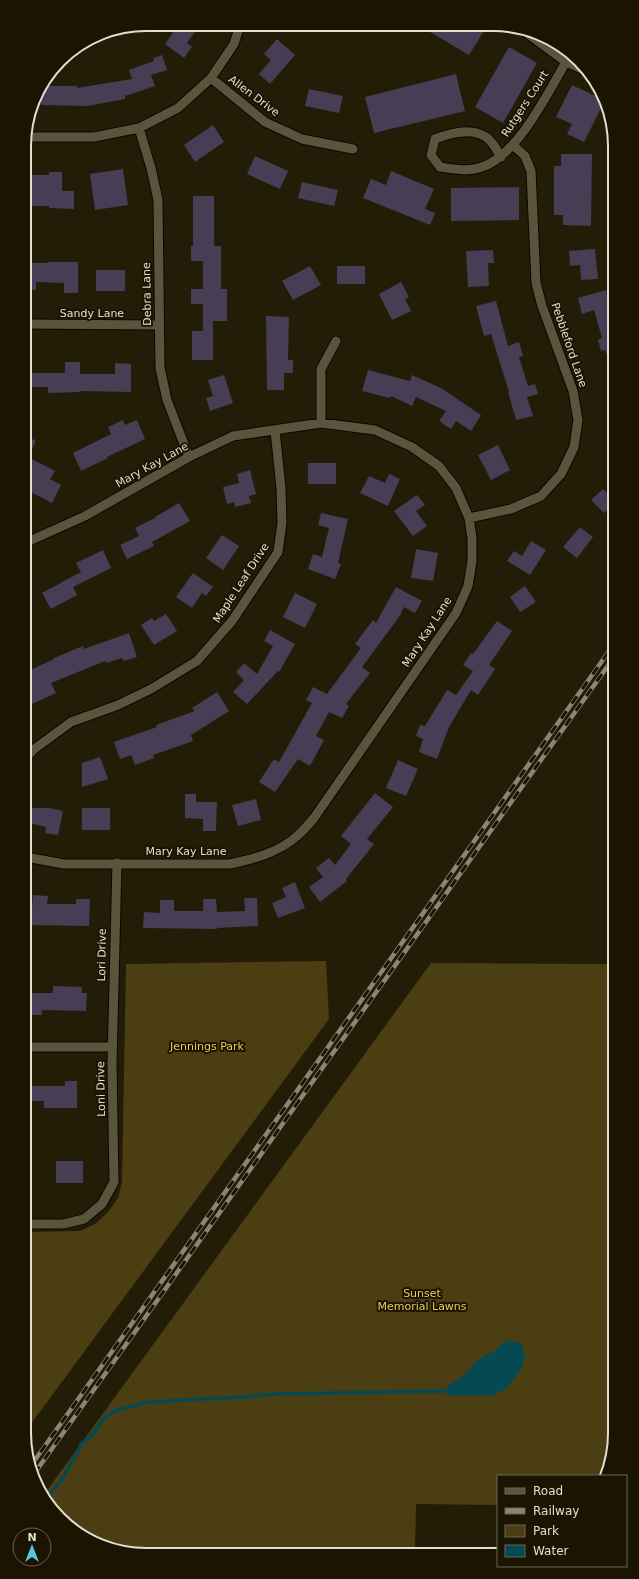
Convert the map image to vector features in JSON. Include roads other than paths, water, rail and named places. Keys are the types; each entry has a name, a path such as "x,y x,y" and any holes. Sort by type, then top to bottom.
{"street":[{"path":"31,138 94,137 139,128 178,108 212,78 234,44 238,31"},
{"path":"536,40 566,62 575,66"},
{"name":"Rutgers Court","path":"501,157 495,146 486,137 469,132 449,133 435,140 431,155 440,167 460,170 482,167 501,157 514,146 566,62"},
{"name":"Allen Drive","path":"212,78 265,122 302,139 353,149"},
{"name":"Debra Lane","path":"139,128 151,168 158,200 160,368 167,400 189,457"},
{"name":"Pebbleford Lane","path":"469,518 511,509 541,496 561,474 574,447 578,420 573,391 542,306 536,283 531,171 525,156 514,146"},
{"name":"Sandy Lane","path":"31,324 159,325"},
{"path":"321,423 321,369 336,341"},
{"name":"Mary Kay Lane","path":"31,541 85,516 189,457 233,436 321,423 375,430 412,447 439,466 456,488 469,518 472,538 472,561 468,586 456,613 314,818 296,837 276,850 256,858 230,864 64,864 31,858"},
{"name":"Maple Leaf Drive","path":"31,752 71,722 118,704 151,689 197,661 232,621 278,552 282,516 281,488 275,430"},
{"name":"Lori Drive","path":"112,1047 117,863"},
{"path":"31,1047 112,1047"},
{"name":"Loni Drive","path":"31,1224 63,1224 84,1219 102,1204 114,1182 112,1047"}],"water":[{"path":"511,1340 522,1344 525,1357 521,1369 508,1387 495,1395 451,1396 447,1391 447,1386 464,1376 477,1360 493,1352 500,1345"}],"waterway":[{"path":"49,1495 63,1478 82,1443 92,1435 104,1418 117,1410 148,1402 275,1394 447,1391"}],"railway":[{"path":"35,1460 608,653"},
{"path":"37,1469 608,666"}],"park label":[{"name":"Jennings Park","path":"207,1046"},
{"name":"Sunset Memorial Lawns","path":"422,1299"}]}
